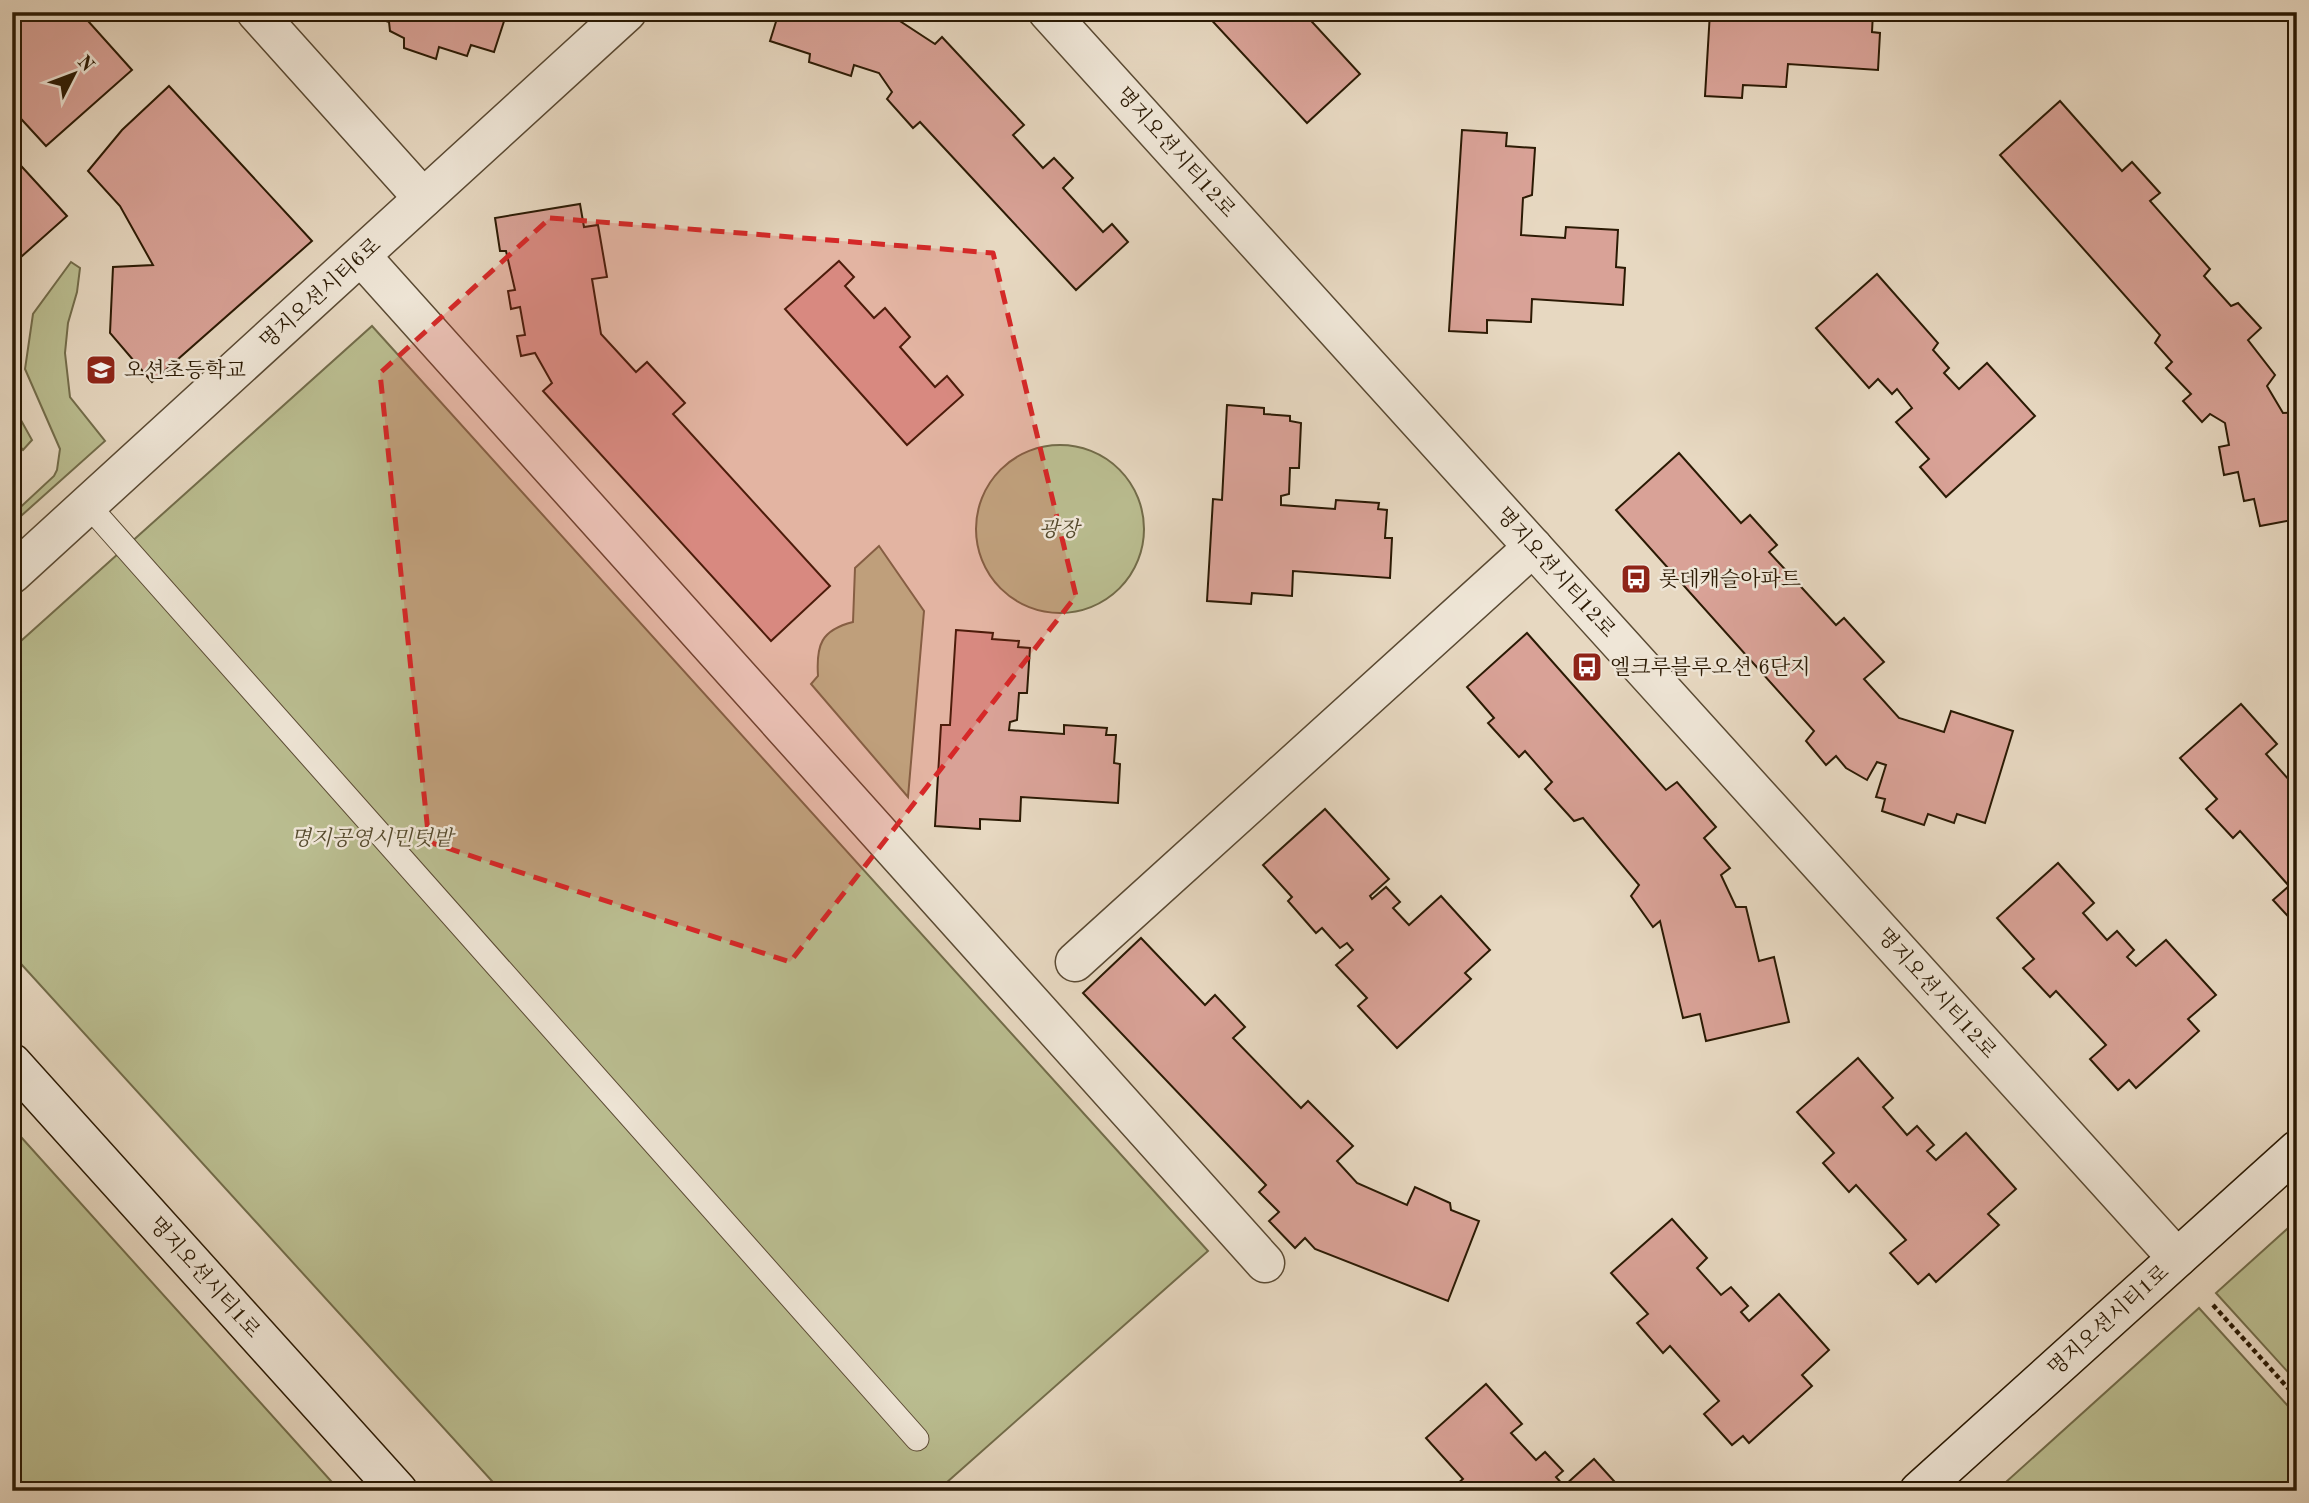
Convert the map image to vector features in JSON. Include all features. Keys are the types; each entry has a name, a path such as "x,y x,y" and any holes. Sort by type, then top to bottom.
{"street":[{"path":"256,12 424,198"},
{"name":"명지오션시티6로","path":"12,573 627,12"},
{"name":"명지오션시티12로","path":"1048,12 2177,1258"},
{"path":"361,256 1265,1263"},
{"path":"1075,962 1533,547"},
{"name":"명지오션시티1로","path":"12,1063 398,1491"},
{"name":"명지오션시티1로","path":"1919,1491 2297,1150"}],"lane":[{"path":"88,505 917,1439"}],"path":[{"path":"2213,1305 2297,1398"}],"highlighted area":[{"path":"550,218 993,253 1076,596 790,962 429,842 380,373"}],"green space":[{"path":"71,262 80,268 77,292 68,323 65,353 70,397 105,441 12,524 12,515 54,476 57,470 60,449 25,369 33,314"},
{"name":"명지공영시민텃밭","path":"372,326 1208,1251 937,1491 501,1491 12,954 12,649"},
{"path":"12,404 32,440 23,450 12,437"},
{"name":"광장","path":"1060,445 1092,451 1120,469 1138,497 1144,529 1138,561 1120,589 1092,607 1060,613 1028,607 1000,589 982,561 976,529 982,497 1000,469 1028,451"},
{"path":"879,546 924,611 908,797 811,684 818,676 818,656 827,634 853,622 855,568"},
{"path":"12,1127 340,1491 12,1491"},
{"path":"2297,1220 2297,1382 2216,1293"},
{"path":"2199,1308 2297,1416 2297,1491 1996,1491"}],"building":[{"path":"12,12 80,12 132,70 46,146 12,109"},
{"path":"360,12 507,12 494,52 471,45 467,56 439,47 436,59 404,48 404,38 390,31 389,22"},
{"path":"779,12 886,12 935,44 942,37 1024,125 1013,135 1043,168 1054,158 1073,178 1063,188 1103,232 1112,224 1128,242 1076,290 920,122 913,128 887,99 892,92 879,73 854,65 851,76 809,62 810,54 770,41"},
{"path":"1204,12 1303,12 1360,74 1307,123"},
{"path":"1710,12 1873,12 1872,32 1880,33 1878,70 1788,64 1786,87 1743,85 1742,98 1705,96"},
{"path":"169,86 312,241 152,382 110,333 113,267 153,265 120,206 88,171 122,130"},
{"path":"2060,101 2122,171 2132,162 2160,193 2150,201 2210,269 2204,276 2231,306 2238,303 2261,328 2248,340 2275,375 2267,386 2283,413 2297,412 2297,519 2260,526 2254,499 2244,501 2238,472 2224,475 2219,447 2229,445 2225,423 2210,414 2202,422 2183,401 2191,394 2166,368 2172,362 2155,343 2160,335 2000,155"},
{"path":"1462,130 1507,133 1506,146 1535,148 1532,195 1523,198 1521,235 1565,238 1566,227 1618,230 1616,267 1625,268 1623,305 1532,299 1531,322 1487,320 1487,333 1449,331"},
{"path":"12,156 67,216 12,265"},
{"path":"580,204 584,227 598,225 607,277 592,279 601,334 636,372 647,362 685,403 673,414 830,586 771,641 543,391 552,383 535,353 521,356 517,336 525,335 520,307 511,309 508,291 515,290 506,251 500,251 495,218"},
{"path":"839,261 854,277 845,286 874,318 885,308 910,337 900,347 935,387 947,376 963,395 907,445 785,309"},
{"path":"1877,274 1938,343 1933,350 1949,368 1944,373 1959,389 1987,363 2035,416 1946,497 1920,467 1929,459 1896,422 1912,408 1897,389 1892,394 1878,379 1869,388 1816,328"},
{"path":"1227,405 1264,408 1264,414 1290,416 1290,421 1301,423 1299,468 1290,468 1289,494 1281,496 1281,505 1335,509 1336,500 1379,503 1378,509 1387,510 1385,538 1392,538 1390,578 1293,571 1292,596 1252,593 1251,604 1207,601 1213,499 1222,500"},
{"path":"1679,453 1741,523 1750,515 1777,545 1769,552 1836,625 1844,618 1884,662 1864,679 1899,718 1944,732 1951,711 2013,731 1985,823 1957,814 1954,823 1928,814 1924,825 1882,811 1885,799 1876,797 1886,765 1877,762 1867,780 1846,768 1836,756 1826,765 1806,741 1814,731 1616,510"},
{"path":"956,630 993,633 992,639 1019,641 1018,647 1030,648 1027,693 1019,693 1017,720 1010,722 1009,730 1064,734 1064,725 1107,728 1106,735 1116,735 1114,763 1120,764 1118,803 1021,797 1020,821 980,819 980,829 935,826 941,725 950,725"},
{"path":"1527,633 1666,790 1677,782 1716,827 1704,838 1730,868 1721,875 1736,907 1746,907 1759,961 1774,957 1789,1022 1706,1041 1700,1014 1683,1018 1660,921 1653,927 1631,896 1639,885 1583,818 1574,821 1545,789 1552,782 1525,751 1519,757 1488,723 1494,718 1467,687"},
{"path":"2241,704 2277,744 2266,754 2290,781 2297,775 2297,926 2273,900 2289,886 2240,831 2233,838 2206,809 2217,799 2180,758"},
{"path":"1325,809 1389,879 1370,896 1372,899 1386,887 1400,902 1393,908 1409,925 1441,896 1490,950 1465,973 1471,979 1397,1048 1358,1006 1367,998 1336,965 1353,950 1347,943 1340,948 1322,928 1316,933 1288,901 1292,897 1263,865"},
{"path":"2058,863 2094,903 2083,913 2107,940 2117,931 2134,950 2127,957 2136,966 2166,940 2216,995 2188,1019 2199,1031 2136,1088 2129,1080 2118,1090 2090,1059 2106,1045 2056,991 2050,997 2023,968 2034,959 1997,918"},
{"path":"1141,938 1205,1005 1215,995 1245,1027 1233,1038 1301,1108 1308,1101 1353,1146 1337,1161 1357,1183 1407,1205 1415,1187 1450,1203 1451,1210 1479,1221 1448,1301 1315,1249 1305,1238 1295,1248 1269,1221 1279,1212 1259,1192 1266,1185 1083,993"},
{"path":"1858,1058 1893,1098 1883,1107 1907,1135 1917,1126 1934,1145 1927,1151 1936,1160 1966,1133 2016,1189 1988,1214 1999,1225 1936,1282 1929,1274 1918,1284 1890,1253 1906,1240 1856,1185 1849,1192 1823,1163 1834,1153 1797,1112"},
{"path":"1672,1219 1707,1258 1697,1268 1721,1295 1731,1287 1748,1306 1741,1312 1749,1321 1779,1294 1829,1350 1802,1375 1812,1386 1749,1443 1743,1436 1732,1445 1704,1414 1719,1401 1670,1346 1663,1353 1637,1323 1648,1314 1611,1273"},
{"path":"1486,1384 1522,1424 1511,1433 1536,1460 1545,1452 1563,1471 1556,1477 1564,1486 1594,1459 1623,1491 1454,1491 1452,1488 1463,1479 1426,1438"}],"place":[{"name":"오션초등학교","path":"101,370"},
{"name":"롯데캐슬아파트","path":"1636,579"},
{"name":"엘크루블루오션 6단지","path":"1587,667"}]}
